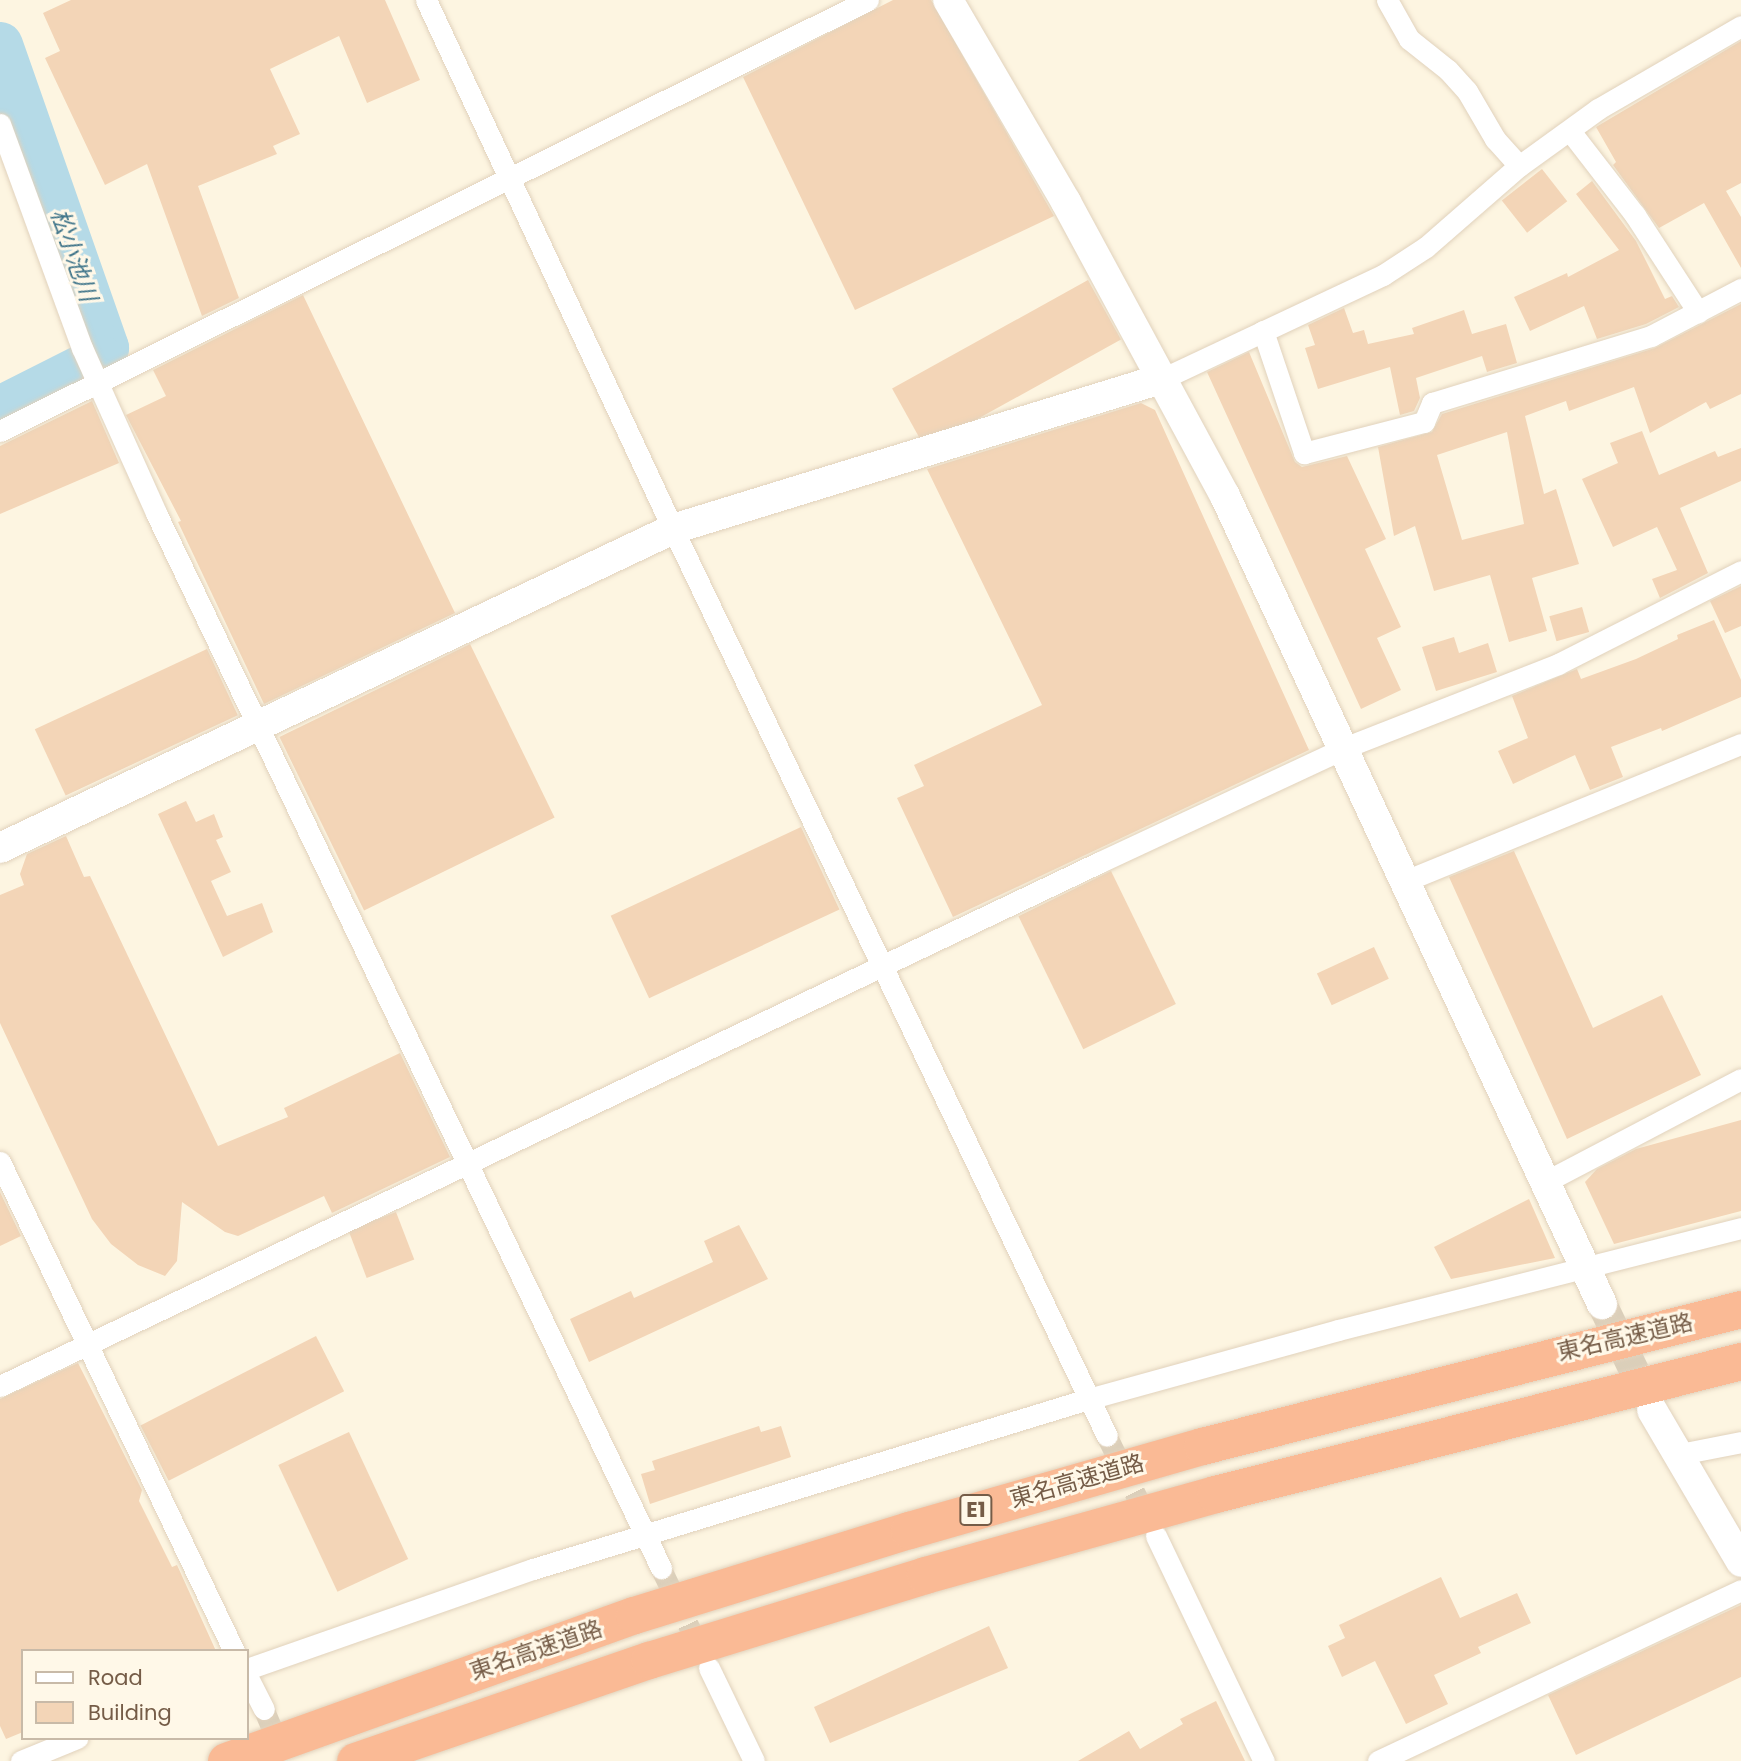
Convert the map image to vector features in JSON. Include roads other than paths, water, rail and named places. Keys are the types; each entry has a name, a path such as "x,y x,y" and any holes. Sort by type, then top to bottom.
{"highway":[{"name":"東名高速道路","path":"226,1761 634,1615 909,1530 1202,1446 1741,1309"},
{"name":"東名高速道路","path":"355,1761 649,1660 925,1575 1228,1490 1741,1362"}],"street":[{"path":"426,0 511,177 673,529 884,965 1107,1436"},
{"path":"0,431 96,379 869,0"},
{"path":"948,0 1164,378 1344,748 1602,1304"},
{"path":"1387,0 1409,39 1448,70 1467,91 1495,139 1519,166"},
{"path":"0,848 673,529 1164,378 1383,275 1426,247 1519,166 1598,109 1741,26"},
{"path":"0,124 82,348 96,379 647,1533 661,1568"},
{"path":"1570,131 1635,215 1698,312"},
{"path":"1263,331 1304,453 1424,422 1432,403 1639,340 1741,289"},
{"path":"0,1386 1344,748 1558,664 1741,571"},
{"path":"1405,881 1741,744"},
{"path":"1545,1182 1741,1079"},
{"path":"0,1162 233,1649"},
{"path":"248,1669 420,1606 647,1533 1088,1399 1741,1228"},
{"path":"1653,1410 1675,1455 1741,1562"},
{"path":"1675,1455 1741,1442"},
{"path":"1156,1536 1264,1761"},
{"path":"1377,1761 1741,1590"},
{"path":"709,1668 754,1761"},
{"path":"248,1678 264,1709"},
{"path":"21,1761 72,1740"}],"waterway":[{"name":"松小池川","path":"0,45 106,348 101,358 0,409"}],"tunnel":[{"path":"1602,1304 1651,1406"},
{"path":"1107,1436 1149,1521"},
{"path":"661,1568 702,1653"},
{"path":"264,1709 286,1761"}]}
